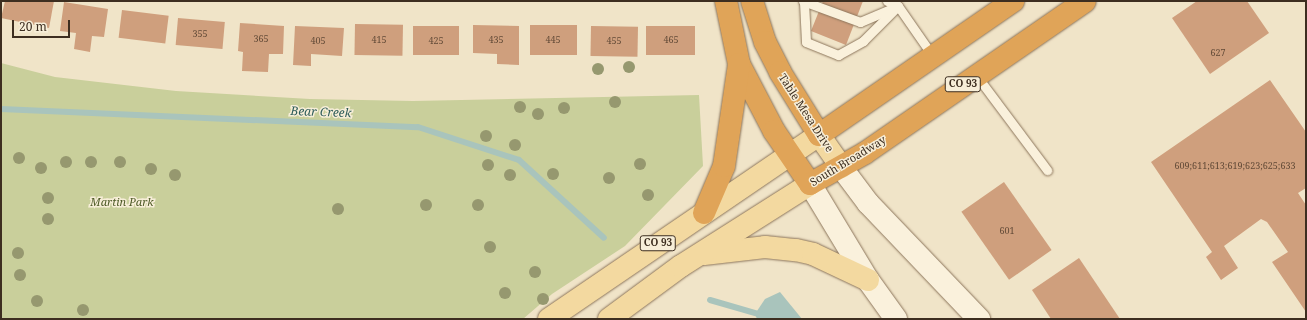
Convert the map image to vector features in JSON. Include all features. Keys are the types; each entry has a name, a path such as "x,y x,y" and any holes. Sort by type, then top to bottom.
{"highway":[{"path":"726,1 739,64 788,154 810,184"},
{"name":"Table Mesa Drive","path":"752,1 780,72 820,135"},
{"name":"CO 93","path":"820,135 932,55 1013,1"},
{"name":"South Broadway","path":"810,184 841,167 1085,1"},
{"path":"704,213 724,166 739,64"}],"main road":[{"name":"CO 93","path":"549,319 788,154 820,135"},
{"name":"Table Mesa Drive","path":"820,135 841,167"},
{"name":"South Broadway","path":"609,319 701,255 810,184"},
{"path":"701,255 766,247 796,250 813,254 868,280"}],"street":[{"name":"Table Mesa Drive","path":"841,167 868,203 979,319"},
{"path":"810,184 868,280 896,319"}],"lane":[{"path":"804,1 860,22 898,3 863,41 838,55 806,42 804,1"},
{"path":"887,1 898,3 932,55"},
{"path":"976,75 1047,170"}],"green space":[{"name":"Martin Park","path":"1,63 55,77 176,91 310,99 413,101 699,95 703,166 625,246 552,294 523,319 1,319"}],"water":[{"path":"780,292 802,319 757,319 755,314 765,299"}],"building":[{"path":"5,1 54,1 49,28 1,18"},
{"path":"823,1 863,1 846,45 811,31"},
{"path":"1197,1 1247,1 1269,33 1210,74 1172,18"},
{"path":"64,2 108,9 104,37 92,36 90,52 74,49 76,33 60,31"},
{"path":"122,10 169,16 165,44 119,38"},
{"path":"178,18 225,22 222,49 176,45"},
{"path":"240,23 284,26 283,54 269,54 268,72 242,71 243,52 238,51"},
{"path":"355,24 403,25 402,56 354,55"},
{"path":"473,25 519,26 519,65 497,64 497,54 473,53"},
{"path":"530,25 577,25 577,55 530,55"},
{"path":"295,26 344,28 342,56 311,54 311,66 293,65"},
{"path":"413,26 459,26 459,55 413,55"},
{"path":"591,26 638,27 637,57 590,56"},
{"path":"646,26 695,26 695,55 646,55"},
{"path":"1270,80 1306,132 1306,188 1298,193 1306,205 1306,312 1272,262 1288,252 1267,222 1261,219 1224,246 1238,268 1221,280 1206,257 1212,252 1151,162"},
{"path":"1004,182 1052,250 1009,280 961,212"},
{"path":"1079,258 1120,319 1051,319 1032,290"}],"waterway":[{"name":"Bear Creek","path":"1,109 418,127 519,160 604,238"},
{"name":"Bear Creek","path":"710,300 776,319"}]}
